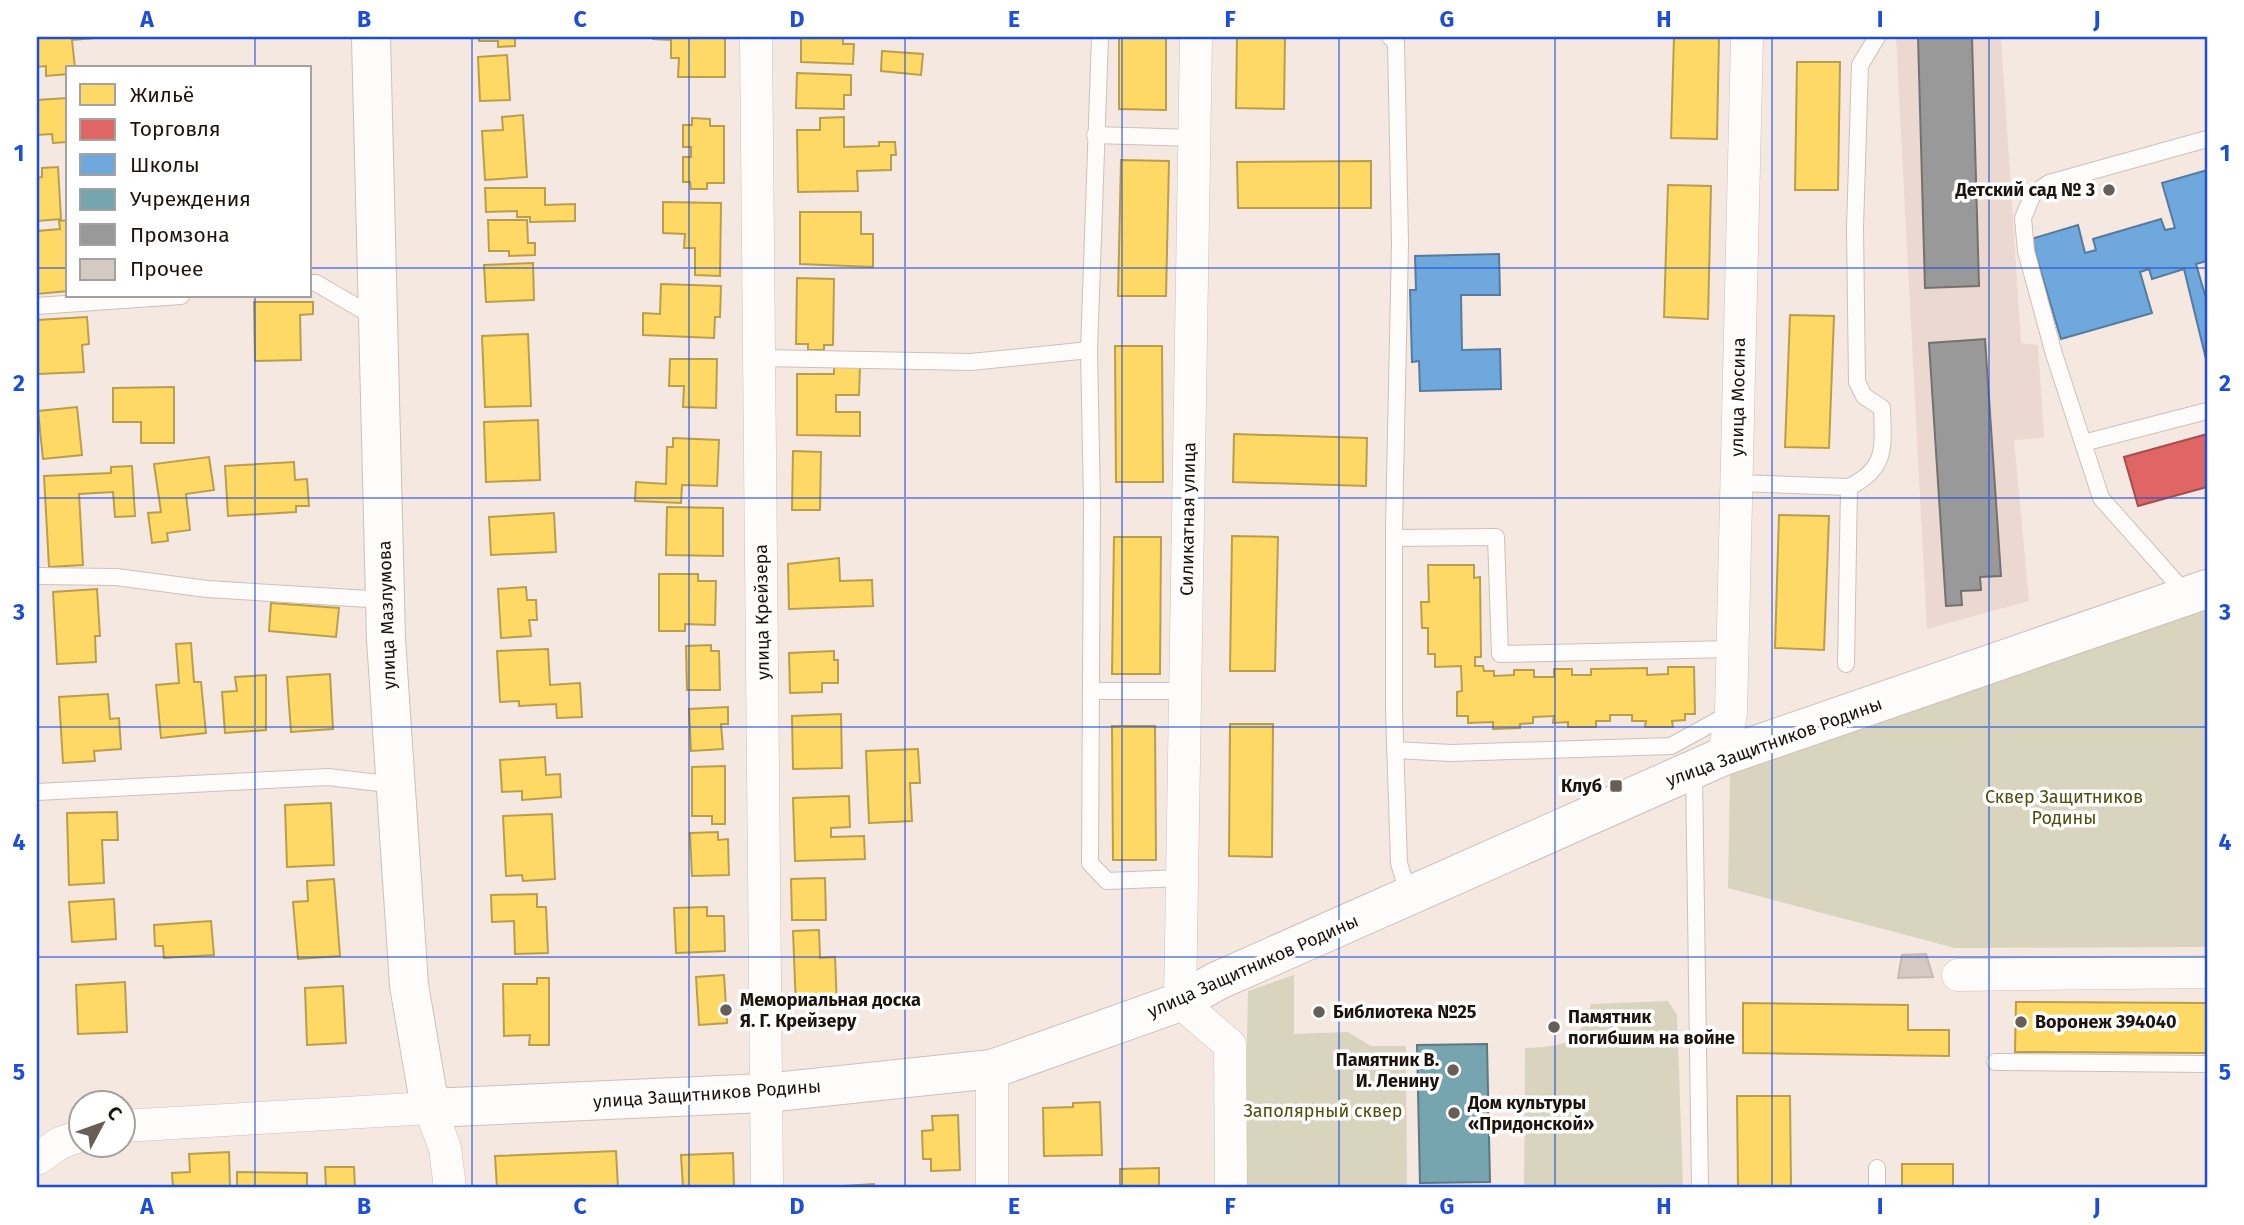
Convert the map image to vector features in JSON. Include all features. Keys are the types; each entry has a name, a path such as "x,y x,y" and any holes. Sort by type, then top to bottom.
{"street":[{"name":"улица Мазлумова","path":"371,37 386,600 409,985 430,1108 445,1148 450,1188"},
{"name":"улица Крейзера","path":"756,37 767,1188"},
{"name":"Силикатная улица","path":"1180,1002 1196,37"},
{"name":"улица Мосина","path":"1709,762 1731,713 1747,37"},
{"name":"улица Защитников Родины","path":"136,1125 430,1108 766,1093 992,1069 1180,1002 1217,981 1709,762 2197,592"},
{"path":"1958,975 2207,972"},
{"path":"1180,1002 1230,1045 1231,1188"},
{"path":"992,1069 992,1188"},
{"path":"37,1159 66,1141"}],"lane":[{"path":"1100,37 1089,350 1090,863 1107,881 1182,878"},
{"path":"1390,37 1396,42 1400,243 1394,538 1395,750 1399,863 1409,896"},
{"path":"1736,483 1849,487 1866,478 1883,455 1882,408 1864,396 1857,382 1854,228 1860,65 1877,37"},
{"path":"1095,135 1194,138"},
{"path":"2197,592 2101,498 2025,251 2023,218 2033,194 2049,183 2207,139"},
{"path":"312,283 379,319"},
{"path":"37,306 152,298"},
{"path":"759,358 971,362 1089,350"},
{"path":"2083,443 2207,411"},
{"path":"1846,664 1849,487"},
{"path":"1394,538 1496,537 1500,654 1732,649"},
{"path":"37,576 116,577 206,589 386,600"},
{"path":"1091,691 1185,691"},
{"path":"1395,750 1451,753 1671,746 1731,713"},
{"path":"1700,1188 1709,762"},
{"path":"37,792 328,777 396,785"},
{"path":"1995,1062 2207,1064"},
{"path":"1877,1168 1877,1188"}],"shaded area":[{"path":"1896,37 2001,37 2021,343 2038,345 2044,438 2014,440 2029,601 1927,629"}],"green space":[{"name":"Сквер Защитников Родины","path":"2207,608 2207,947 1955,948 1728,888 1730,774"},
{"name":"Заполярный сквер","path":"1294,975 1294,1034 1348,1032 1371,1046 1406,1046 1407,1188 1244,1188 1248,991"},
{"path":"1668,1001 1677,1015 1683,1188 1524,1188 1525,1048 1551,1046 1569,1041 1581,1028 1591,1004"}],"building: Жильё":[{"path":"37,37 107,37 72,40 75,66 66,66 66,74 46,76 46,66 37,67"},
{"path":"479,37 515,37 515,46 498,47 498,41 479,41"},
{"path":"653,37 725,37 725,77 678,77 679,58 671,58 671,40"},
{"path":"801,37 843,37 843,44 854,44 853,64 801,62"},
{"path":"1119,37 1166,37 1166,110 1119,109"},
{"path":"1237,37 1285,37 1284,109 1236,108"},
{"path":"1674,37 1719,37 1717,139 1671,138"},
{"path":"882,51 923,54 921,75 881,71"},
{"path":"507,55 510,100 480,101 478,57"},
{"path":"1797,62 1840,62 1838,190 1795,190"},
{"path":"797,73 851,75 851,95 844,95 844,109 796,108"},
{"path":"66,98 66,142 53,143 52,134 37,135 37,100"},
{"path":"523,115 527,177 485,180 482,131 503,130 502,117"},
{"path":"844,117 844,147 879,146 879,142 895,142 896,155 891,155 891,170 857,171 858,191 798,192 797,130 820,130 820,118"},
{"path":"692,118 710,119 710,126 724,126 724,183 707,183 707,189 691,189 690,182 683,182 683,157 691,157 691,147 683,147 683,125 692,125"},
{"path":"1121,160 1169,161 1166,296 1118,296"},
{"path":"1371,161 1371,208 1238,208 1237,162"},
{"path":"58,167 61,219 37,221 37,178 42,177 42,168"},
{"path":"1668,185 1711,186 1708,319 1664,317"},
{"path":"485,188 545,188 545,205 575,204 575,221 530,222 530,217 517,217 517,211 486,212"},
{"path":"663,202 721,203 720,276 695,275 695,248 684,248 685,234 663,233"},
{"path":"800,212 861,212 861,234 873,234 873,267 800,264"},
{"path":"66,220 66,291 37,294 37,231 60,229 59,221"},
{"path":"488,220 527,220 528,243 535,243 535,255 509,256 509,251 489,251"},
{"path":"533,263 534,300 486,302 484,265"},
{"path":"797,278 834,279 833,345 824,345 824,350 808,350 808,344 796,344"},
{"path":"661,284 721,286 720,317 715,317 714,338 643,335 643,313 660,314"},
{"path":"254,302 313,302 313,314 300,315 301,360 255,361"},
{"path":"1790,315 1834,316 1829,448 1785,447"},
{"path":"87,317 89,344 82,345 84,372 38,374 37,320"},
{"path":"528,334 531,406 485,407 482,336"},
{"path":"1115,346 1162,346 1163,482 1116,482"},
{"path":"670,359 717,359 716,408 683,407 684,386 669,386"},
{"path":"834,367 860,367 859,395 836,395 836,412 860,412 860,436 797,435 797,374 834,374"},
{"path":"174,387 174,443 141,443 141,422 113,422 113,388"},
{"path":"77,407 82,455 43,459 38,411"},
{"path":"538,420 540,480 486,482 484,422"},
{"path":"1234,434 1367,438 1366,486 1233,482"},
{"path":"673,438 719,440 717,486 682,485 681,503 635,501 636,482 666,484 667,447 673,447"},
{"path":"793,451 821,452 820,510 792,510"},
{"path":"209,457 214,490 186,494 190,530 167,533 168,541 152,543 148,513 161,512 154,464"},
{"path":"294,462 295,480 307,479 309,506 296,506 296,512 228,516 225,466"},
{"path":"132,466 135,516 115,517 113,492 79,494 83,565 49,567 44,476 111,473 111,467"},
{"path":"667,507 723,508 723,556 666,555"},
{"path":"554,513 556,552 491,555 489,517"},
{"path":"1779,515 1829,516 1824,650 1775,648"},
{"path":"1232,536 1278,537 1275,671 1230,671"},
{"path":"1114,537 1161,537 1160,674 1112,674"},
{"path":"839,558 840,581 872,580 873,606 789,609 788,564"},
{"path":"1428,565 1474,565 1474,578 1480,577 1481,657 1475,657 1475,666 1483,666 1484,671 1494,671 1494,676 1514,675 1514,670 1534,670 1534,677 1554,677 1554,669 1572,669 1572,675 1591,675 1591,669 1647,668 1647,675 1668,674 1668,667 1694,667 1695,714 1685,714 1685,720 1672,721 1673,727 1645,727 1646,721 1632,721 1632,715 1610,715 1610,721 1596,721 1596,727 1568,727 1568,722 1553,723 1554,716 1533,717 1533,723 1520,724 1520,728 1493,729 1493,722 1468,723 1468,716 1457,716 1457,692 1462,691 1461,666 1435,667 1435,654 1428,654 1428,628 1422,628 1421,602 1429,602"},
{"path":"659,574 698,574 698,581 716,581 715,625 685,624 685,631 659,631"},
{"path":"526,587 527,600 536,600 537,620 529,620 531,636 501,638 498,589"},
{"path":"97,589 100,636 95,636 96,662 57,664 53,592"},
{"path":"271,603 339,608 336,637 269,631"},
{"path":"191,643 194,682 201,682 206,733 161,738 156,685 179,683 176,644"},
{"path":"711,645 711,651 719,651 720,690 687,690 686,646"},
{"path":"548,649 550,685 580,683 582,717 557,718 556,704 519,706 519,701 500,702 497,651"},
{"path":"834,651 834,660 838,660 838,683 822,683 822,692 790,693 789,653"},
{"path":"330,674 333,729 291,732 287,677"},
{"path":"266,675 266,730 225,733 222,692 237,691 235,677"},
{"path":"108,694 110,719 119,718 121,749 94,751 95,761 63,763 59,697"},
{"path":"728,707 728,724 721,724 723,749 691,751 689,709"},
{"path":"841,714 842,768 793,769 792,716"},
{"path":"1230,724 1273,724 1272,857 1229,856"},
{"path":"1112,726 1155,726 1156,860 1113,860"},
{"path":"918,749 920,783 910,783 912,821 869,823 866,751"},
{"path":"545,757 546,775 560,774 561,797 522,800 522,791 502,792 500,760"},
{"path":"725,766 725,824 712,824 712,816 692,816 692,767"},
{"path":"849,796 850,827 831,828 831,837 864,836 865,859 795,861 793,798"},
{"path":"331,803 334,865 287,867 285,805"},
{"path":"117,812 118,840 102,840 104,883 69,885 67,813"},
{"path":"552,814 555,879 523,881 522,875 506,876 503,816"},
{"path":"718,832 718,840 728,839 729,875 692,876 690,833"},
{"path":"825,878 826,920 792,920 791,879"},
{"path":"334,879 340,956 298,959 293,902 308,901 307,881"},
{"path":"537,894 537,907 546,907 548,953 515,954 514,921 492,922 491,895"},
{"path":"114,899 116,939 72,942 69,902"},
{"path":"707,907 707,916 724,916 725,951 676,953 674,908"},
{"path":"211,921 214,955 164,958 163,946 155,946 154,925"},
{"path":"819,930 820,958 835,957 837,1006 796,1008 793,931"},
{"path":"724,975 727,1023 699,1025 696,977"},
{"path":"537,978 549,978 549,1045 529,1045 530,1035 504,1036 503,984 537,984"},
{"path":"125,982 127,1032 78,1034 76,985"},
{"path":"343,986 346,1043 307,1045 305,988"},
{"path":"2016,1002 2207,1003 2207,1053 2015,1052"},
{"path":"1743,1003 1908,1005 1908,1030 1949,1030 1949,1056 1743,1053"},
{"path":"1737,1096 1790,1096 1791,1188 1738,1188"},
{"path":"1100,1102 1102,1155 1044,1156 1043,1108 1073,1107 1073,1103"},
{"path":"958,1115 960,1170 931,1171 931,1159 923,1159 922,1131 933,1130 932,1116"},
{"path":"616,1151 618,1188 497,1188 495,1156"},
{"path":"229,1152 230,1188 173,1188 172,1173 190,1172 189,1154"},
{"path":"733,1153 734,1187 683,1188 681,1155"},
{"path":"1902,1164 1953,1164 1953,1188 1902,1188"},
{"path":"325,1167 354,1167 355,1188 326,1188"},
{"path":"1159,1168 1159,1188 1120,1188 1120,1169"},
{"path":"237,1172 307,1173 307,1188 237,1188"},
{"path":"874,1184 874,1188 810,1188"}],"building: Торговля":[{"path":"2207,434 2207,487 2138,506 2124,457"}],"building: Школы":[{"path":"2207,170 2207,261 2196,264 2207,302 2207,363 2184,269 2152,279 2149,269 2140,272 2152,313 2061,339 2031,239 2078,225 2085,253 2096,250 2093,239 2161,219 2165,230 2175,228 2162,183"},
{"path":"1499,254 1500,295 1461,295 1462,350 1500,349 1501,389 1420,391 1419,361 1412,362 1410,290 1416,290 1415,256"}],"building: Учреждения":[{"name":"Дом культуры «Придонской»","path":"1487,1044 1490,1182 1420,1183 1417,1045"}],"building: Промзона":[{"path":"1918,37 1972,37 1979,286 1925,288"},
{"path":"1985,339 2001,576 1980,577 1981,590 1961,591 1962,605 1946,606 1929,343"}],"building: Прочее":[{"path":"1926,954 1933,977 1898,978 1902,955"}],"place":[{"name":"Детский сад № 3","path":"2109,190"},
{"name":"Клуб","path":"1616,786"},
{"name":"Мемориальная доска Я. Г. Крейзеру","path":"726,1010"},
{"name":"Библиотека №25","path":"1319,1012"},
{"name":"Воронеж 394040","path":"2021,1022"},
{"name":"Памятник погибшим на войне","path":"1554,1027"},
{"name":"Памятник В. И. Ленину","path":"1453,1070"},
{"name":"Дом культуры «Придонской»","path":"1454,1113"}]}
